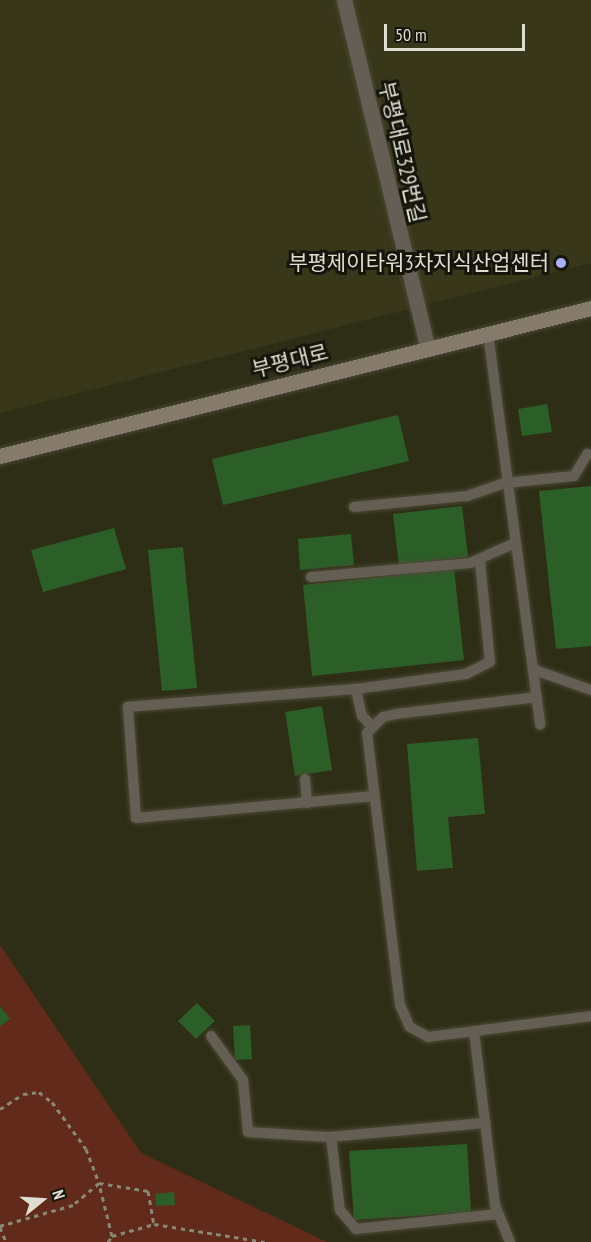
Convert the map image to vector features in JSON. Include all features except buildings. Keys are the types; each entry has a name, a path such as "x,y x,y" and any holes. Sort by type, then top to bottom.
{"main road":[{"name":"부평대로","path":"0,456 591,308"}],"street":[{"name":"부평대로329번길","path":"344,0 428,349"}],"lane":[{"path":"488,333 505,483 535,670 540,725"},
{"path":"354,507 467,496 505,483 574,476 587,454"},
{"path":"311,577 480,561 515,543"},
{"path":"374,796 136,819 128,706 356,689 466,674 490,662 480,561"},
{"path":"535,670 591,690"},
{"path":"356,689 362,716 371,725"},
{"path":"371,725 396,714 537,697"},
{"path":"371,725 367,742 405,1018 418,1035 428,1037 591,1016"},
{"path":"305,779 307,802"},
{"path":"474,1031 498,1214 510,1242"},
{"path":"212,1036 243,1080 248,1132 331,1137 485,1123"},
{"path":"331,1137 340,1210 356,1229 498,1214"}],"path":[{"path":"0,1109 23,1094 39,1092 52,1101 86,1149 99,1183 112,1236"},
{"path":"6,1242 0,1226 73,1205 99,1183 148,1191 154,1224"},
{"path":"108,1242 112,1236 154,1224 265,1242"}],"shaded area":[{"path":"0,0 591,0 591,263 0,413"},
{"path":"0,945 141,1153 327,1242 0,1242"}],"place":[{"name":"부평제이타워3차지식산업센터","path":"561,263"}]}
